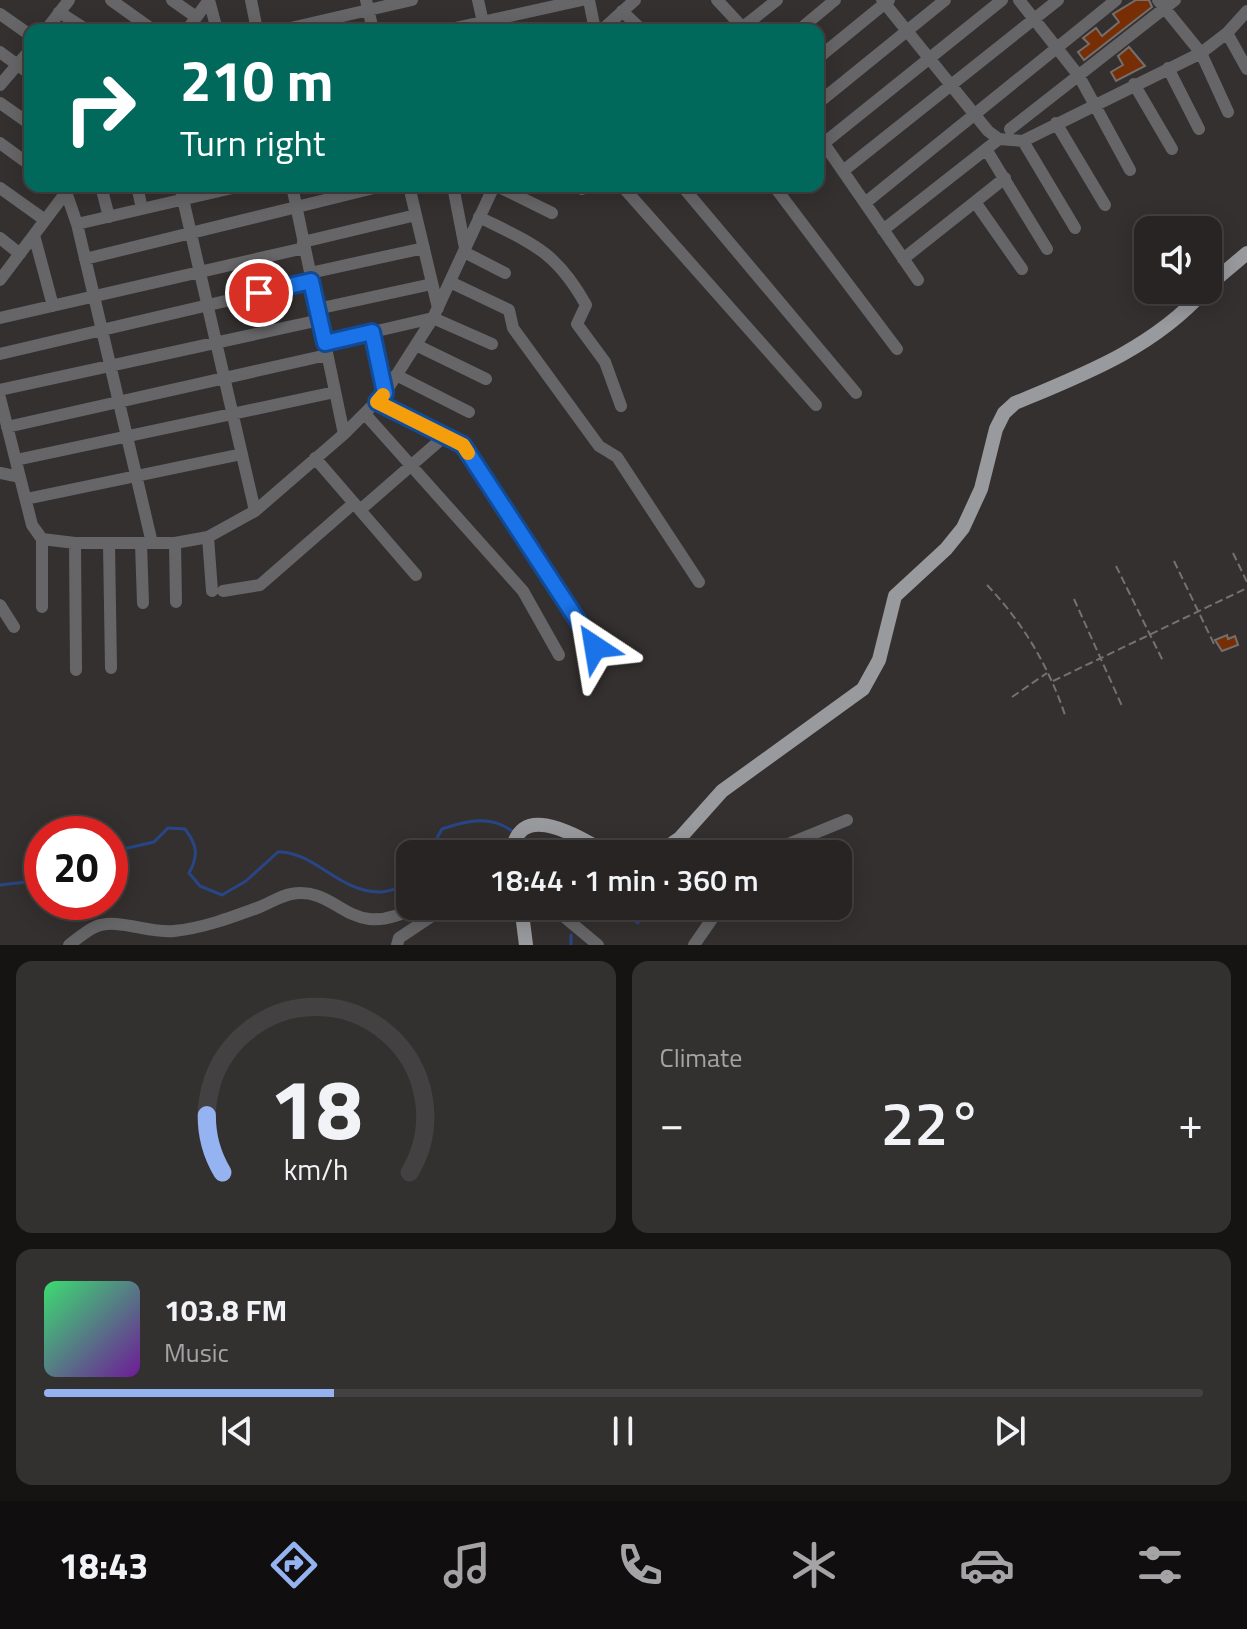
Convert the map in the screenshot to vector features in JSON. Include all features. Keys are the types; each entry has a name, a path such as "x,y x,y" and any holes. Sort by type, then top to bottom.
{"main road":[{"path":"1222,274 1247,253"},
{"path":"677,840 722,791 863,689 879,660 895,596 946,549 969,517 981,489 990,446 1004,413 1015,403 1121,357 1172,324 1191,304"},
{"path":"519,840 528,828 544,824 569,831 585,840"},
{"path":"523,920 526,945"}],"street":[{"path":"50,24 69,0"},
{"path":"111,0 145,24"},
{"path":"172,0 196,17"},
{"path":"191,24 209,0"},
{"path":"209,0 215,24"},
{"path":"251,0 256,24"},
{"path":"302,24 367,5 412,0"},
{"path":"478,0 484,24"},
{"path":"492,24 582,0"},
{"path":"589,0 594,24"},
{"path":"608,24 635,0"},
{"path":"749,24 777,0"},
{"path":"806,24 835,0"},
{"path":"824,98 945,0"},
{"path":"824,137 1002,0"},
{"path":"1019,0 1079,76 1130,170"},
{"path":"843,171 1058,0"},
{"path":"865,203 1116,0"},
{"path":"824,53 885,1 951,85 999,139 1023,141 1201,53 1227,33 1247,11"},
{"path":"724,2 741,24"},
{"path":"1010,129 1166,3 1201,53 1228,112"},
{"path":"622,11 636,24"},
{"path":"59,12 78,24"},
{"path":"0,14 24,31"},
{"path":"1227,33 1247,69"},
{"path":"0,52 24,70"},
{"path":"0,85 24,57"},
{"path":"1168,68 1199,129"},
{"path":"1134,84 1172,149"},
{"path":"0,103 24,120"},
{"path":"1056,123 1105,205"},
{"path":"883,230 999,139"},
{"path":"1023,141 1075,228"},
{"path":"0,143 24,161"},
{"path":"824,143 918,280"},
{"path":"986,149 1047,249"},
{"path":"903,259 1005,178"},
{"path":"0,188 45,220"},
{"path":"0,280 62,192"},
{"path":"66,192 77,224 136,476 146,544 143,603"},
{"path":"103,192 109,217"},
{"path":"138,192 142,209"},
{"path":"181,192 255,511"},
{"path":"77,224 216,192"},
{"path":"293,192 344,434"},
{"path":"85,259 358,192"},
{"path":"410,192 432,284 435,313"},
{"path":"454,192 465,250 505,273"},
{"path":"42,539 75,543 175,543 208,537 255,511 381,398 435,313 492,192"},
{"path":"508,192 552,213"},
{"path":"627,192 816,405"},
{"path":"687,192 856,393"},
{"path":"779,192 897,349"},
{"path":"975,202 1022,269"},
{"path":"0,318 200,272 416,215"},
{"path":"479,217 543,249 569,275 586,305 577,324 605,362 621,406"},
{"path":"34,235 53,306"},
{"path":"0,238 20,254"},
{"path":"0,354 208,305 424,248"},
{"path":"450,282 509,310 513,328 599,446 617,457 699,582"},
{"path":"0,390 216,343 432,284"},
{"path":"7,427 224,378 435,313 492,344"},
{"path":"372,332 381,398"},
{"path":"416,345 486,379"},
{"path":"396,375 469,412"},
{"path":"16,460 335,392"},
{"path":"0,398 32,525 42,539 42,607"},
{"path":"381,398 463,445 595,647"},
{"path":"365,414 523,591 559,655"},
{"path":"208,537 218,591 260,585 357,506 412,468 445,436"},
{"path":"26,499 242,454"},
{"path":"315,458 416,575"},
{"path":"0,473 20,477"},
{"path":"75,543 76,670"},
{"path":"175,543 176,602"},
{"path":"109,544 111,668"},
{"path":"0,605 14,627"},
{"path":"798,840 847,820"},
{"path":"69,945 95,927 108,924 173,931 224,921 292,894 311,895 364,919 380,922 396,919"},
{"path":"397,945 399,938 426,920"},
{"path":"568,920 598,945"},
{"path":"694,945 711,920"}],"path":[{"path":"1233,553 1247,582"},
{"path":"1174,561 1214,644"},
{"path":"1116,566 1163,661"},
{"path":"987,585 1021,623 1053,681 1065,715"},
{"path":"1053,681 1247,588"},
{"path":"1074,599 1122,706"},
{"path":"1012,697 1048,672"}],"building":[{"path":"1136,0 1149,0 1152,7 1084,60 1078,52 1089,44 1083,38 1096,28 1102,36 1119,22 1113,14"},
{"path":"1129,47 1145,66 1116,81 1111,72 1123,65 1118,56"},
{"path":"1227,635 1228,639 1235,636 1238,645 1222,651 1215,640"}],"waterway":[{"path":"436,840 442,829 478,821 496,823 513,832"},
{"path":"128,848 154,842 168,828 185,829 195,850 189,873 200,886 222,895 246,881 278,852 304,858 340,880 366,891 396,889"},
{"path":"0,885 24,882"},
{"path":"634,920 638,923"},
{"path":"571,935 571,945"}],"slow traffic":[{"path":"383,395 377,402 463,445 468,453"}],"route":[{"path":"259,293 311,281 325,343 372,332 385,393 377,402 463,445 595,647"}]}
